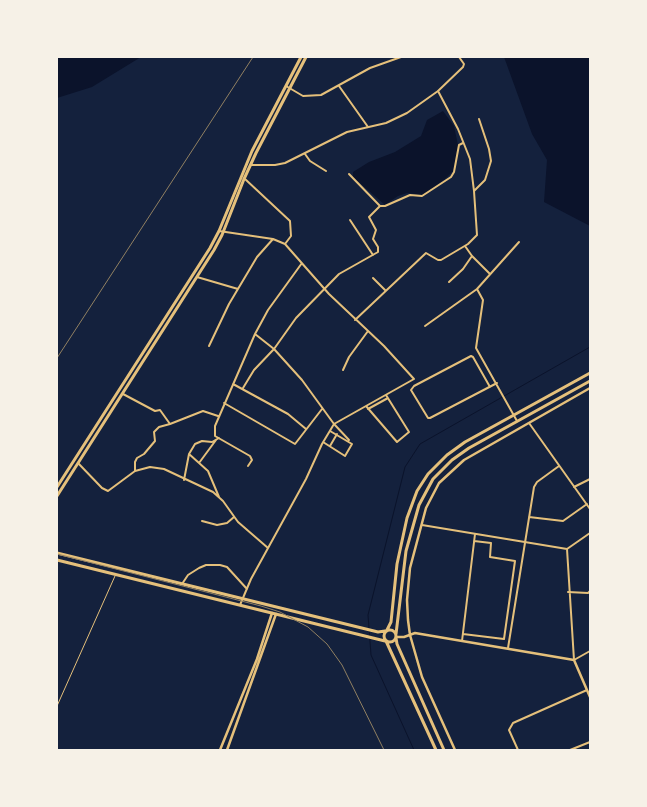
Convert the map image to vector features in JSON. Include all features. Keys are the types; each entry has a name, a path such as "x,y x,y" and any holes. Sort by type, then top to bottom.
{"main road":[{"path":"57,487 113,402 219,231 246,164 301,57"},
{"path":"57,496 197,277 223,232 250,165 306,57"},
{"path":"436,750 383,636 392,618 398,557 412,503 420,485 432,469 456,448 589,374"},
{"path":"444,750 397,644 396,636 406,551 419,505 426,488 460,453 590,381"},
{"path":"57,553 369,630 393,630 396,636"},
{"path":"57,560 386,641 393,642 396,636"}],"street":[{"path":"286,86 303,96 311,97 321,95 370,68 402,57"},
{"path":"246,164 275,165 305,154 347,132 386,123 407,113 438,91 463,67 464,64 459,57"},
{"path":"339,86 368,128"},
{"path":"355,320 385,290 426,253 438,260 441,260 465,246 477,235 470,159 438,91"},
{"path":"474,191 485,180 491,161 490,149 479,119"},
{"path":"243,388 254,370 274,349 296,318 345,269 378,252 378,247 373,239 376,230 369,217 380,206 385,206 410,195 422,196 447,181 454,172 459,145 463,143"},
{"path":"305,154 310,161 326,171"},
{"path":"349,174 380,206"},
{"path":"244,178 290,221 291,236 285,244"},
{"path":"350,220 373,255"},
{"path":"219,231 273,239 285,244 355,320 368,331 414,379 334,424 323,442 306,479 268,548 242,598 240,605"},
{"path":"209,346 238,289 257,257 273,239"},
{"path":"425,326 477,290 519,242"},
{"path":"465,246 472,256 490,274"},
{"path":"449,282 463,269 472,256"},
{"path":"248,466 252,460 250,456 218,439 215,436 214,431 218,416 255,334 268,310 302,263"},
{"path":"197,277 238,289"},
{"path":"373,278 385,290"},
{"path":"477,290 483,300 476,348 500,388 517,421"},
{"path":"343,370 349,357 368,331"},
{"path":"255,334 274,349 302,380 322,409 349,440"},
{"path":"490,387 474,357 471,356 414,386 411,390 428,418 490,387 497,383"},
{"path":"233,384 243,388 288,414 306,429"},
{"path":"455,750 422,677 410,635 407,609 407,590 414,547 420,524 433,492 448,474 473,454 590,388"},
{"path":"123,394 156,411 160,410 170,424"},
{"path":"366,406 396,442 409,432 386,395"},
{"path":"368,409 388,398"},
{"path":"224,403 293,444 322,409"},
{"path":"135,471 135,462 137,458 144,454 155,440 154,432 159,427 203,411 218,416"},
{"path":"529,423 590,509"},
{"path":"323,442 344,456 352,444 330,431"},
{"path":"330,446 337,434"},
{"path":"184,480 189,454 195,444 218,439"},
{"path":"199,463 218,439"},
{"path":"189,454 208,471 220,498 234,517 268,548"},
{"path":"78,463 102,488 108,490 135,471 150,467 164,469 184,480 213,492 220,498"},
{"path":"508,648 524,542 535,484 559,466"},
{"path":"574,487 590,479"},
{"path":"529,516 563,521 587,504"},
{"path":"202,521 218,525 227,523 234,517"},
{"path":"420,524 567,549 590,533"},
{"path":"462,641 475,534"},
{"path":"463,634 504,639 515,561 490,557 491,543 474,541"},
{"path":"567,549 568,592 574,660 590,697"},
{"path":"182,584 188,575 199,568 206,565 220,565 227,567 247,589"},
{"path":"568,592 588,593 590,591"},
{"path":"220,750 274,613"},
{"path":"227,750 274,613"},
{"path":"396,636 410,635 414,633 574,660 590,651"},
{"path":"518,750 509,730 511,724 588,692"},
{"path":"570,750 590,742"}],"lane":[{"path":"57,706 115,574"}],"water":[{"path":"57,57 141,57 92,87 57,98"},
{"path":"504,57 590,57 590,226 544,202 547,160 532,134"},
{"path":"443,111 454,126 458,145 453,171 445,179 423,195 407,193 398,196 385,205 353,177 353,172 369,162 395,152 421,136 427,120"}],"waterway":[{"path":"414,750 371,655 368,615 405,467 420,444 590,347"}],"railway":[{"path":"57,358 253,57"},
{"path":"57,554 261,606 280,612 308,627 327,644 342,665 384,750"}]}
